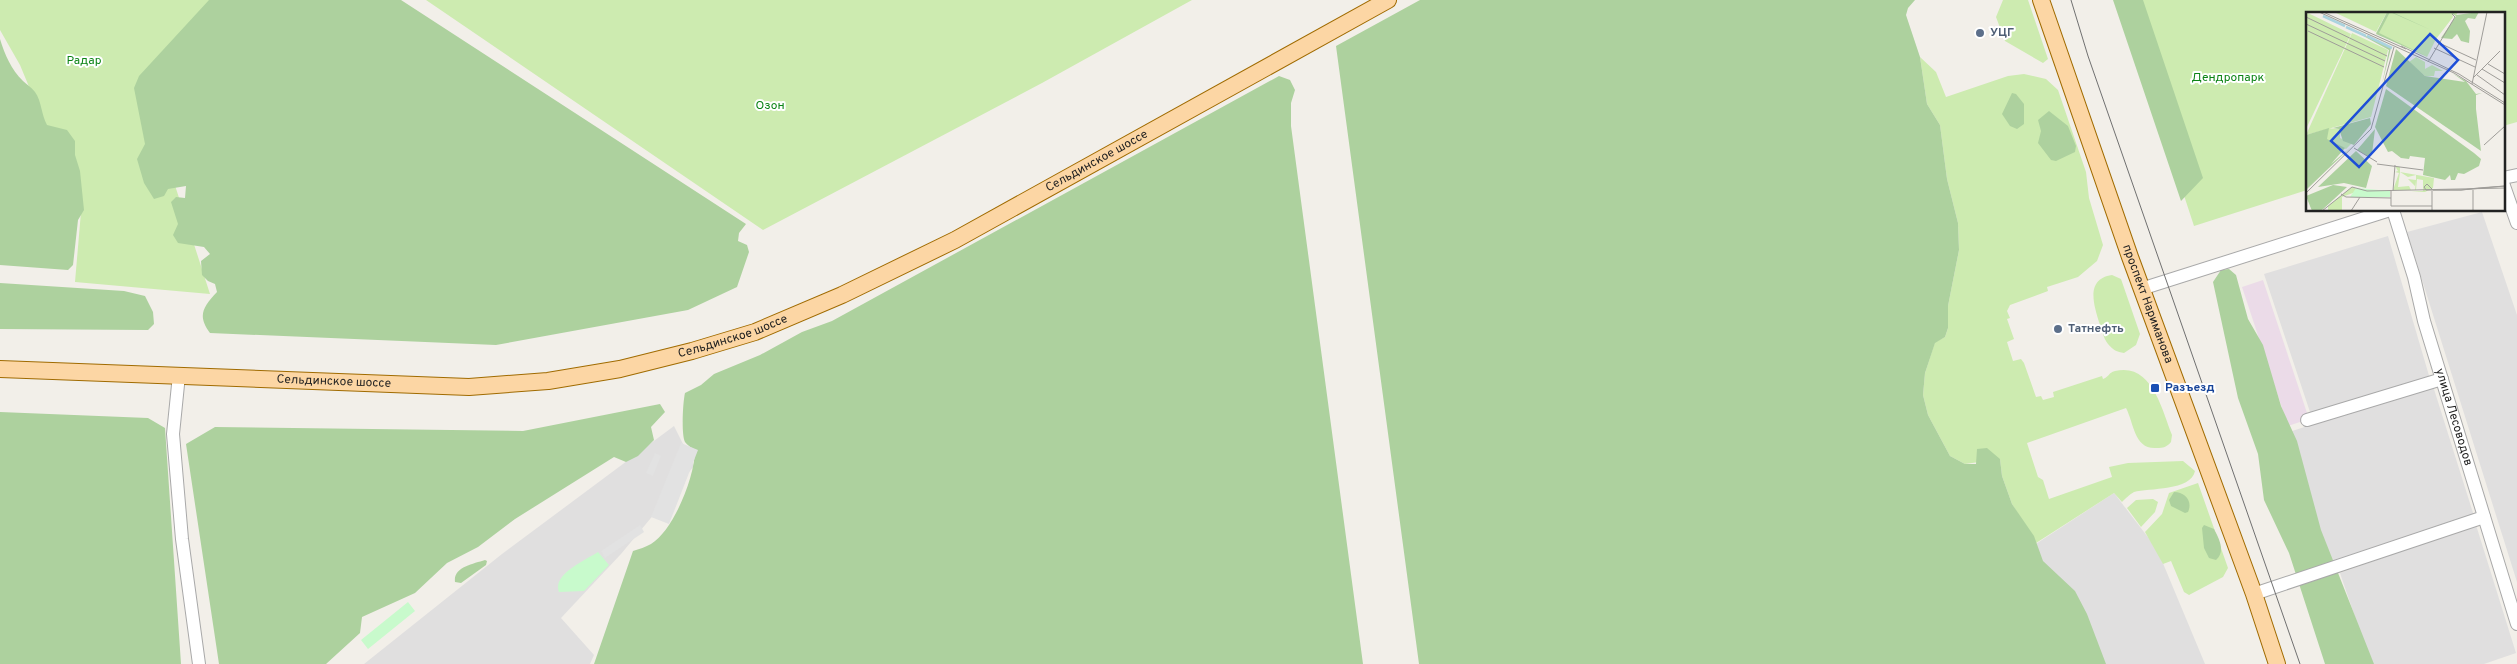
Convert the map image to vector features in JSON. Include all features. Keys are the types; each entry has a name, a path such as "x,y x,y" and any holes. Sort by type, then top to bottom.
{"main road":[{"name":"Сельдинское шоссе","path":"0,369 469,387 548,380 620,369 756,332 842,295 955,240 1388,0"},
{"name":"проспект Нариманова","path":"2041,0 2141,289 2254,594 2277,664"}],"street":[{"path":"2504,178 2517,175"},
{"path":"2504,186 2517,223"},
{"path":"2141,289 2389,211"},
{"name":"улица Лесоводов","path":"2392,211 2517,624"},
{"path":"180,375 173,434 182,539 199,664"},
{"path":"2307,420 2442,379"},
{"path":"2254,594 2484,517"}],"shaded area":[{"path":"2482,212 2517,315 2517,582 2407,232"},
{"path":"2388,236 2430,379 2311,415 2264,274"},
{"path":"2263,280 2309,419 2288,426 2242,287"},
{"path":"2433,386 2474,516 2331,563 2289,432"},
{"path":"674,426 694,466 621,554 561,618 594,655 590,664 364,664 502,554"},
{"path":"681,443 698,450 669,524 651,517"},
{"path":"655,453 661,456 653,476 646,473"},
{"path":"2114,493 2157,549 2205,664 2093,664 2028,549"},
{"path":"640,525 644,532 605,558 601,551"},
{"path":"2476,525 2516,653 2484,664 2371,664 2340,573"}],"green space":[{"name":"Радар","path":"0,0 217,0 142,83 210,294 75,282 81,212 20,65 0,30"},
{"path":"209,0 401,0 746,224 739,233 738,241 747,245 749,252 737,287 688,310 496,345 210,333 204,322 203,312 208,302 217,292 215,284 208,281 202,275 201,261 210,254 204,247 178,243 173,235 178,224 171,202 176,197 185,198 186,186 168,189 164,196 154,199 144,183 137,159 145,144 134,88 139,76"},
{"name":"Озон","path":"426,0 1192,0 1042,83 763,230"},
{"path":"1420,0 1915,0 1908,8 1906,15 1920,57 1927,104 1940,125 1947,179 1958,223 1959,250 1948,306 1948,328 1945,337 1935,343 1925,373 1923,395 1928,415 1950,456 1965,464 1976,464 1977,449 1987,448 2000,459 2002,476 2012,504 2034,536 2043,561 2075,591 2087,614 2106,664 1419,664 1336,46"},
{"path":"2003,0 2028,0 2048,59 2043,63 2005,41 1996,17"},
{"path":"2113,0 2143,0 2203,178 2181,201"},
{"name":"Дендропарк","path":"2120,0 2517,0 2517,122 2504,126 2504,12 2306,12 2306,190 2194,226"},
{"path":"0,39 12,67 37,96 47,125 67,130 75,141 75,155 80,171 84,210 78,220 73,265 68,270 0,265"},
{"path":"1920,57 1936,72 1946,97 2008,76 2024,74 2046,79 2058,90 2086,172 2089,198 2103,245 2097,261 2078,277 2047,287 2048,291 2010,305 2007,311 2010,318 2007,319 2014,339 2007,342 2013,361 2021,359 2036,397 2041,396 2043,400 2054,397 2053,392 2102,376 2103,379 2115,371 2128,370 2138,374 2154,390 2172,435 2171,442 2165,447 2159,448 2144,445 2136,434 2126,408 2027,443 2038,477 2043,480 2049,499 2112,477 2109,467 2128,463 2183,461 2195,471 2186,482 2169,487 2134,492 2122,502 2114,493 2036,543 2012,504 2002,476 2000,459 1965,464 1950,456 1928,415 1923,395 1925,373 1935,342 1945,337 1948,328 1948,306 1959,250 1958,223 1947,179 1940,125 1927,104"},
{"path":"1279,76 1290,80 1295,90 1291,103 1291,126 1363,664 594,664 633,551 649,545 659,537 668,527 682,502 691,474 695,450 685,442 684,438 685,393 701,385 714,374 760,355 802,332 832,321"},
{"path":"2012,93 2016,94 2024,104 2024,124 2017,129 2010,126 2002,114"},
{"path":"2049,111 2068,126 2076,146 2075,152 2056,161 2051,160 2038,143 2041,131 2038,120"},
{"path":"2229,269 2236,275 2248,319 2263,345 2281,406 2297,441 2321,530 2374,664 2325,664 2289,553 2264,500 2258,454 2238,398 2213,282 2221,270"},
{"path":"2112,275 2121,279 2140,334 2136,345 2124,353 2113,349 2106,342 2095,308 2095,287 2103,277"},
{"path":"0,283 124,291 145,296 153,312 154,324 148,330 0,329"},
{"path":"660,404 665,412 651,427 654,440 638,456 626,462 614,457 515,519 478,547 447,563 415,593 362,617 360,633 326,664 219,664 186,444 215,427 523,431"},
{"path":"0,412 148,418 165,428 181,664 0,664"},
{"path":"2198,483 2228,568 2223,577 2189,595 2184,592 2171,561 2163,564 2145,532 2162,514 2169,493"},
{"path":"2174,492 2185,495 2189,501 2188,512 2185,513 2171,506 2169,500"},
{"path":"2153,499 2158,502 2155,512 2141,527 2127,508 2136,500"},
{"path":"2204,525 2214,529 2219,541 2221,553 2216,560 2209,558 2204,548 2202,528"},
{"path":"598,552 609,565 584,591 559,592 558,585 560,579 571,568"},
{"path":"485,560 487,561 486,565 461,583 455,582 455,577 460,570"},
{"path":"408,602 415,611 368,649 361,640"}],"tram line":[{"path":"2071,0 2088,56 2300,664"}],"place":[{"name":"УЦГ","path":"1980,33"},
{"name":"Татнефть","path":"2058,329"},
{"name":"Разъезд","path":"2155,388"}]}
